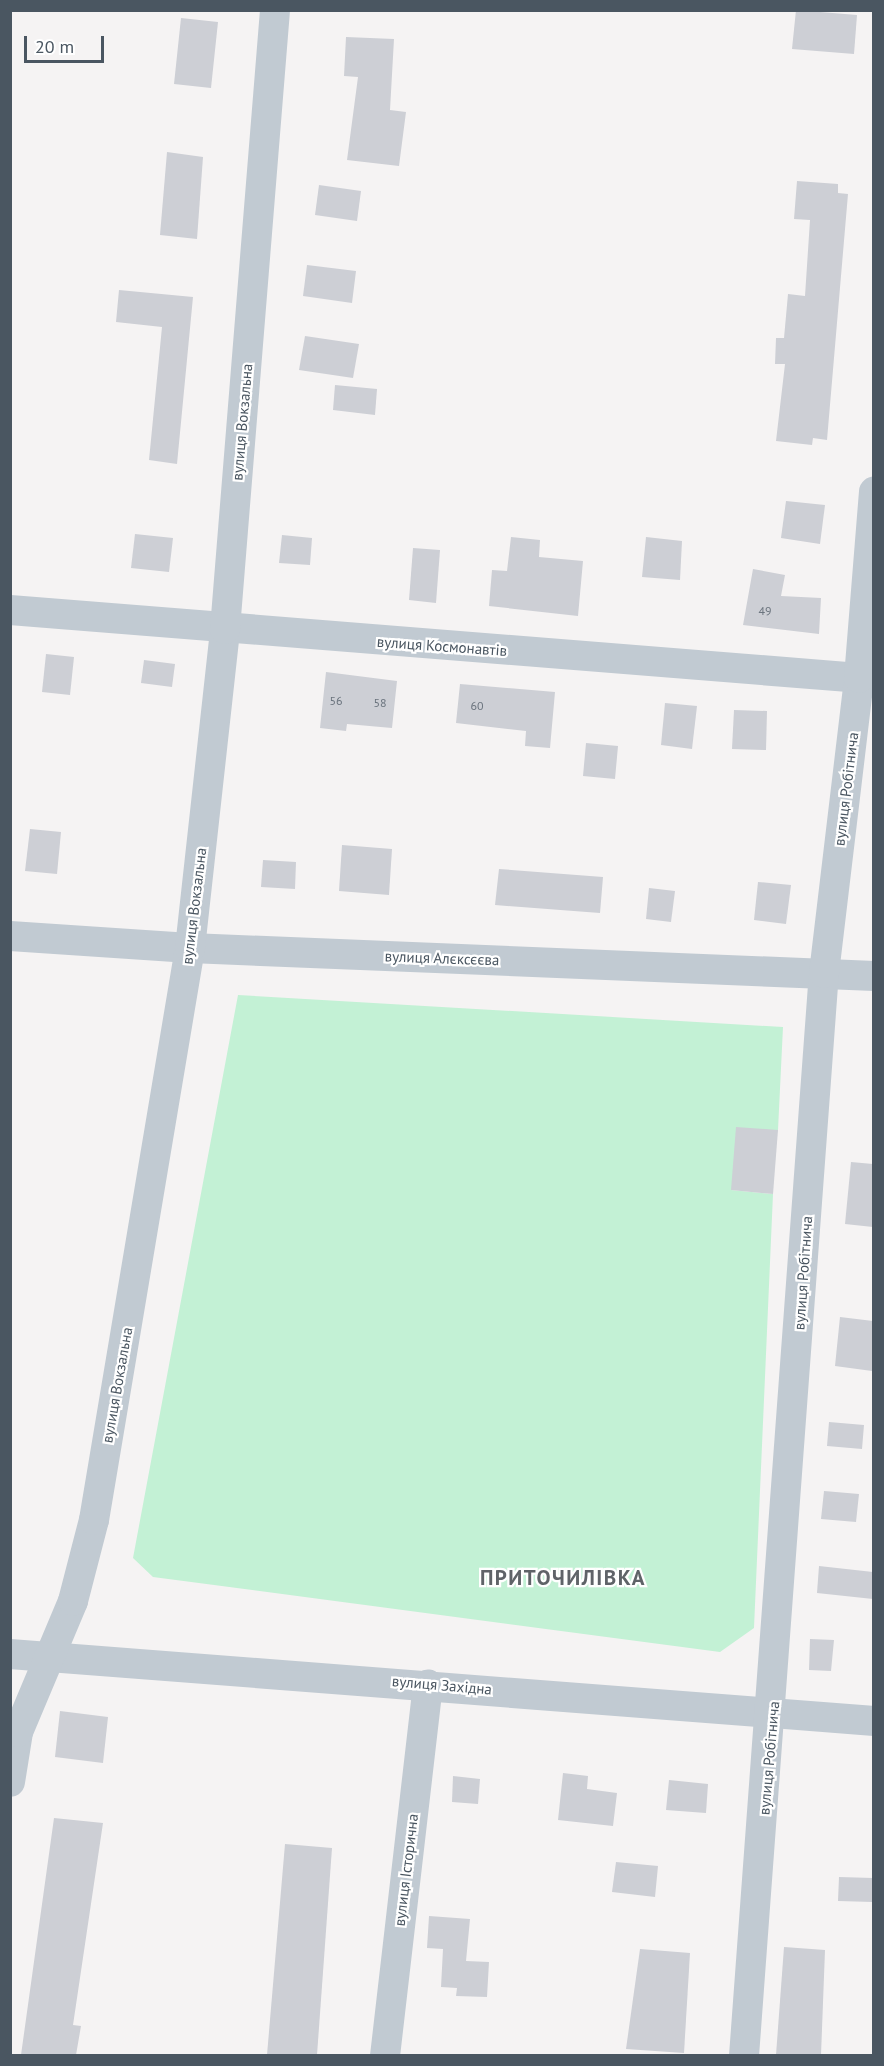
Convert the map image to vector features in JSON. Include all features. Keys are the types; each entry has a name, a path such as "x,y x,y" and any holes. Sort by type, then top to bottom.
{"street":[{"name":"вулиця Вокзальна","path":"10,1782 18,1732 52,1656 94,1520 190,948 225,629 275,10"},
{"name":"вулиця Робітнича","path":"744,2055 772,1712 824,973 866,679 873,492"},
{"name":"вулиця Космонавтів","path":"10,610 866,679"},
{"name":"вулиця Алєксєєва","path":"10,936 190,948 873,976"},
{"name":"вулиця Західна","path":"10,1654 428,1684 873,1721"},
{"name":"вулиця Історична","path":"385,2055 428,1684"}],"green space":[{"path":"238,995 783,1027 778,1130 731,1190 773,1194 754,1628 720,1652 153,1577 133,1558"}],"building":[{"path":"796,10 857,15 854,54 792,49"},
{"path":"181,18 218,22 211,88 174,84"},
{"path":"346,37 394,39 390,110 406,112 399,166 347,160 358,77 344,76"},
{"path":"167,152 203,157 197,239 160,235"},
{"path":"797,181 838,184 838,193 848,194 827,440 813,438 812,445 776,441 785,364 775,364 776,338 784,338 788,294 805,296 810,220 794,219"},
{"path":"319,185 361,191 357,221 315,215"},
{"path":"307,265 356,271 352,303 303,296"},
{"path":"119,290 193,297 177,464 149,460 162,327 116,322"},
{"path":"305,336 359,344 353,378 299,370"},
{"path":"335,385 377,389 375,415 333,410"},
{"path":"786,501 825,505 820,544 781,538"},
{"path":"135,534 173,538 169,572 131,568"},
{"path":"282,535 312,538 310,565 279,563"},
{"path":"511,537 540,540 539,557 583,561 578,616 489,606 492,570 507,571"},
{"path":"646,537 682,541 680,580 642,577"},
{"path":"413,548 440,550 436,603 409,600"},
{"path":"753,569 785,575 781,596 821,598 819,634 743,625"},
{"path":"46,654 74,657 70,695 42,692"},
{"path":"144,660 175,664 172,687 141,683"},
{"path":"326,672 397,681 392,728 347,724 346,731 320,728"},
{"path":"460,684 555,692 550,748 525,746 526,731 456,723"},
{"path":"665,703 697,706 692,749 661,745"},
{"path":"734,710 767,711 766,750 732,749"},
{"path":"586,743 618,746 615,779 583,776"},
{"path":"30,829 61,832 57,874 25,871"},
{"path":"342,845 392,849 389,895 339,891"},
{"path":"263,860 296,862 295,889 261,887"},
{"path":"499,869 603,877 600,913 495,905"},
{"path":"758,882 791,885 786,924 754,920"},
{"path":"649,888 675,891 671,922 646,919"},
{"path":"736,1127 778,1130 773,1194 731,1190"},
{"path":"851,1162 873,1164 873,1227 845,1224"},
{"path":"840,1317 873,1321 872,1371 835,1366"},
{"path":"829,1422 864,1425 862,1449 827,1446"},
{"path":"824,1491 859,1494 856,1522 821,1519"},
{"path":"819,1566 873,1572 873,1599 817,1593"},
{"path":"810,1639 834,1640 831,1671 809,1670"},
{"path":"60,1711 108,1717 103,1763 55,1757"},
{"path":"563,1773 588,1776 587,1789 617,1793 613,1826 558,1820"},
{"path":"453,1776 480,1779 478,1804 452,1802"},
{"path":"669,1780 708,1784 706,1813 666,1810"},
{"path":"54,1818 103,1823 73,2025 81,2026 76,2055 21,2055"},
{"path":"285,1844 332,1848 317,2055 267,2055"},
{"path":"616,1862 658,1866 655,1897 612,1892"},
{"path":"839,1877 873,1878 873,1902 838,1901"},
{"path":"429,1916 470,1919 466,1961 489,1962 487,1997 456,1996 457,1988 441,1987 443,1949 427,1948"},
{"path":"784,1947 825,1950 821,2055 776,2055"},
{"path":"640,1949 690,1953 684,2053 626,2049"}],"district":[{"name":"ПРИТОЧИЛІВКА","path":"563,1578"}]}
